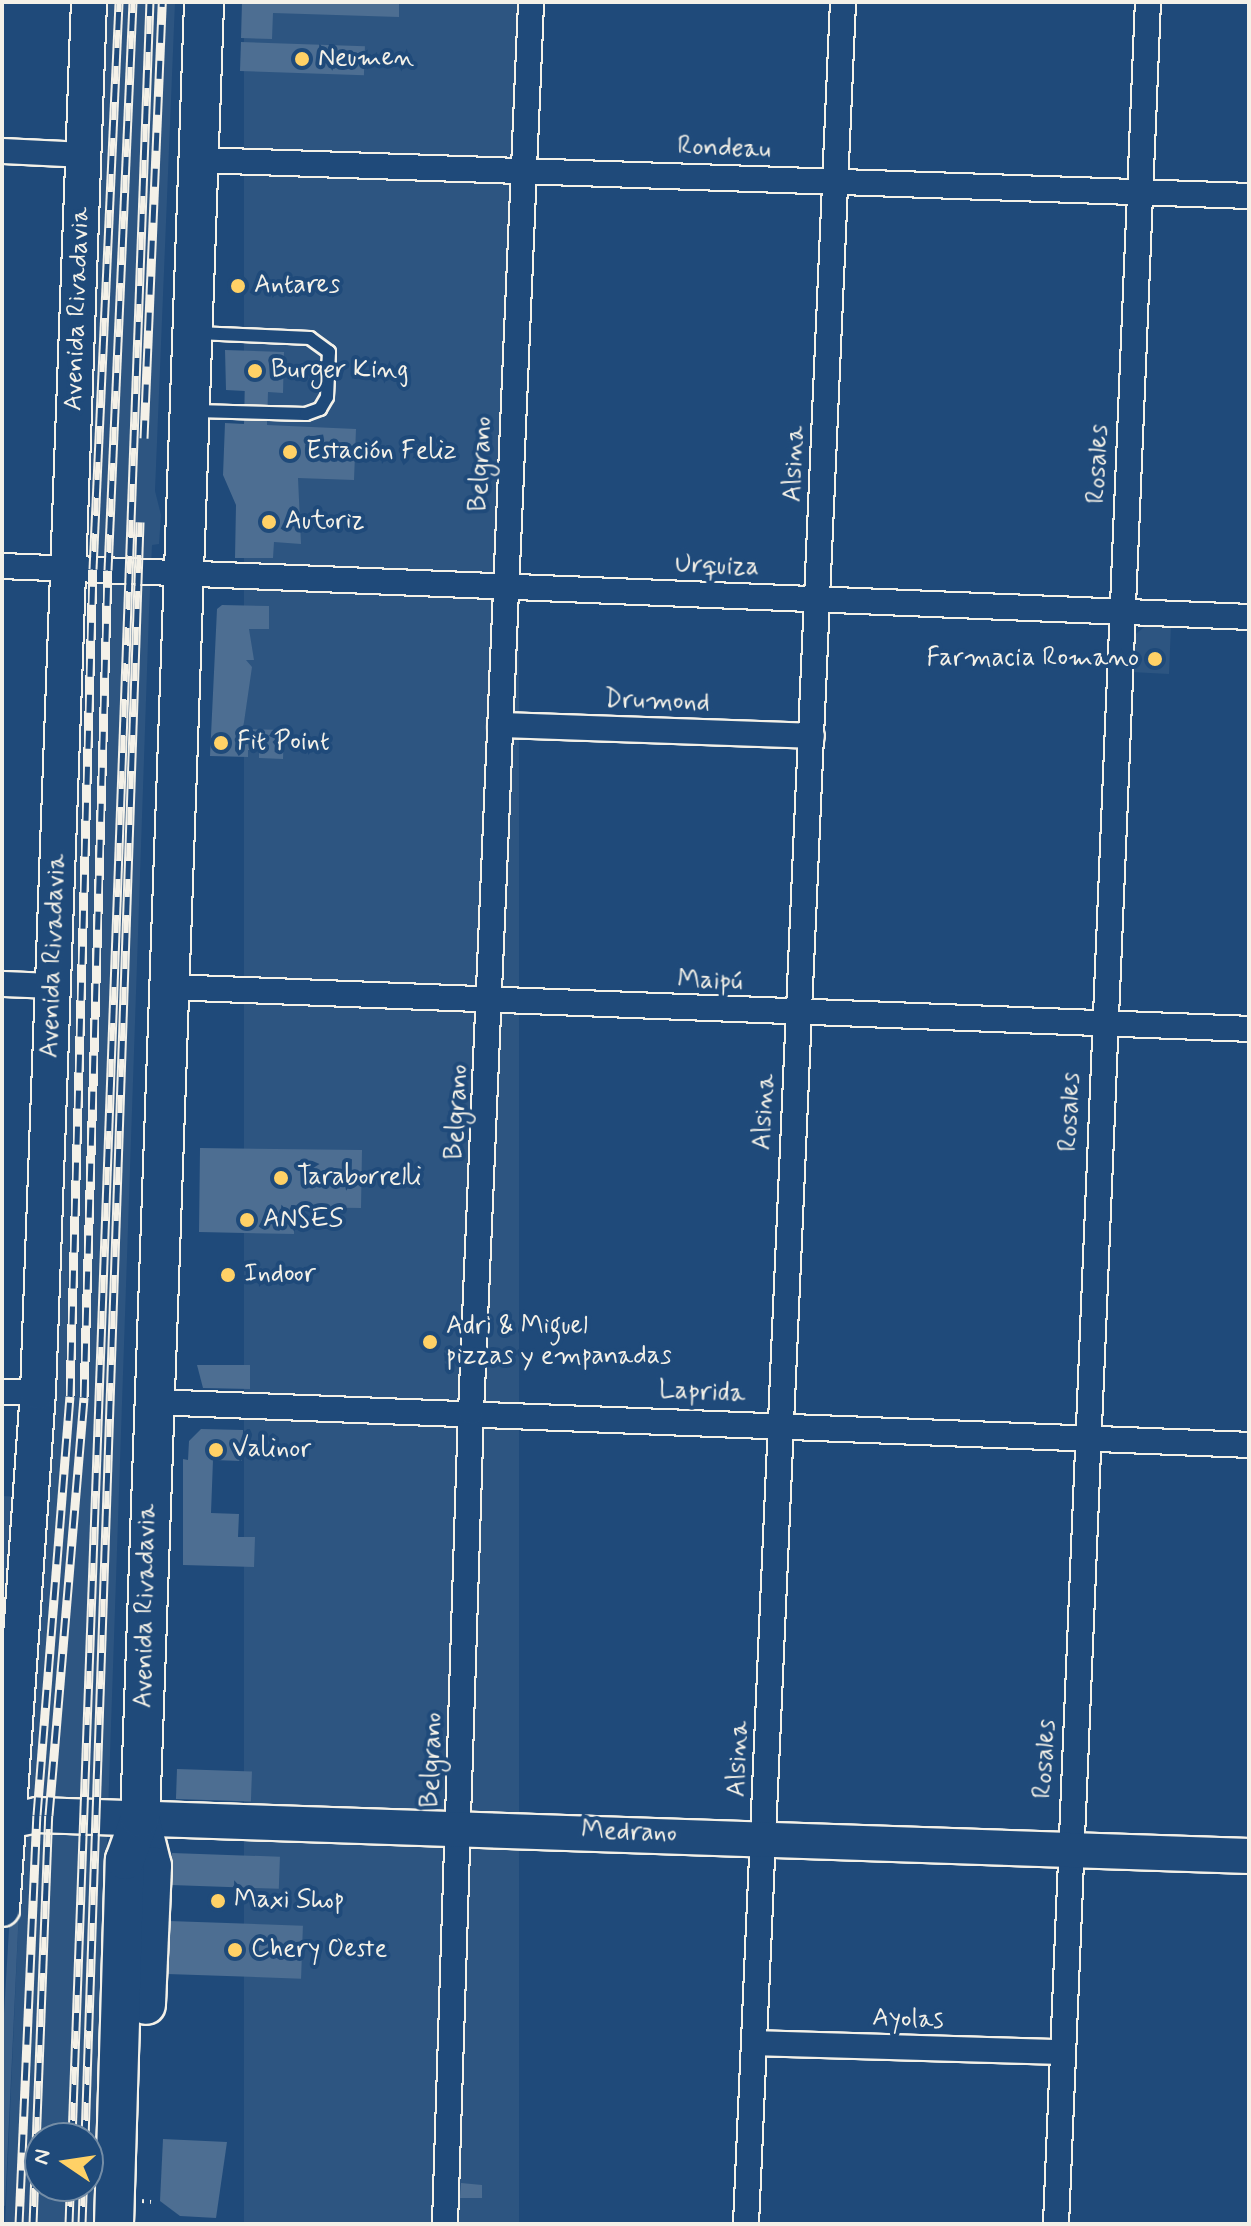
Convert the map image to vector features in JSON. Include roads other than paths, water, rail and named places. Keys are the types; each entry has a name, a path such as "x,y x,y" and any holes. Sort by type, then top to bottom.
{"main road":[{"name":"Avenida Rivadavia","path":"2,1909 5,1820 38,1392 89,2"},
{"name":"Avenida Rivadavia","path":"137,2224 152,1866 140,1818 152,1402 204,2"},
{"name":"Avenida Rivadavia","path":"114,2224 125,1860 140,1818"},
{"name":"Medrano","path":"5,1820 140,1818 764,1836 1249,1856"}],"street":[{"name":"Belgrano","path":"445,2224 471,1412 492,1000 505,587 531,2"},
{"name":"Alsina","path":"746,2224 843,2"},
{"name":"Rosales","path":"1056,2224 1059,2052 1148,2"},
{"path":"2,151 83,155"},
{"name":"Rondeau","path":"198,160 1249,196"},
{"name":"Urquiza","path":"2,566 1249,617"},
{"name":"Drumond","path":"500,725 812,736"},
{"path":"2,984 52,986"},
{"name":"Maipú","path":"168,987 798,1014 1249,1029"},
{"path":"2,1392 38,1392"},
{"name":"Laprida","path":"152,1402 780,1424 1249,1445"},
{"name":"Ayolas","path":"755,2043 1059,2052"}],"lane":[{"path":"188,411 306,414 320,409 327,397 329,352 310,338 191,333"}],"railway":[{"path":"19,2224 37,1815 70,1396 93,569 119,2"},
{"path":"33,2224 49,1815 84,1397 108,570 133,2"},
{"path":"73,2122 150,2"},
{"path":"144,438 162,2"},
{"path":"86,2122 140,522"},
{"path":"69,2224 70,2202"},
{"path":"82,2224 83,2202"}],"place":[{"name":"Neumen","path":"302,59"},
{"name":"Antares","path":"238,286"},
{"name":"Burger King","path":"255,371"},
{"name":"Estación Feliz","path":"290,452"},
{"name":"Autoriz","path":"269,522"},
{"name":"Farmacia Romano","path":"1155,659"},
{"name":"Fit Point","path":"221,743"},
{"name":"Taraborrelli","path":"281,1178"},
{"name":"ANSES","path":"247,1220"},
{"name":"Indoor","path":"228,1275"},
{"name":"Adri & Miguel pizzas y empanadas","path":"430,1342"},
{"name":"Valinor","path":"216,1450"},
{"name":"Maxi Shop","path":"218,1901"},
{"name":"Chery Oeste","path":"235,1950"}]}
